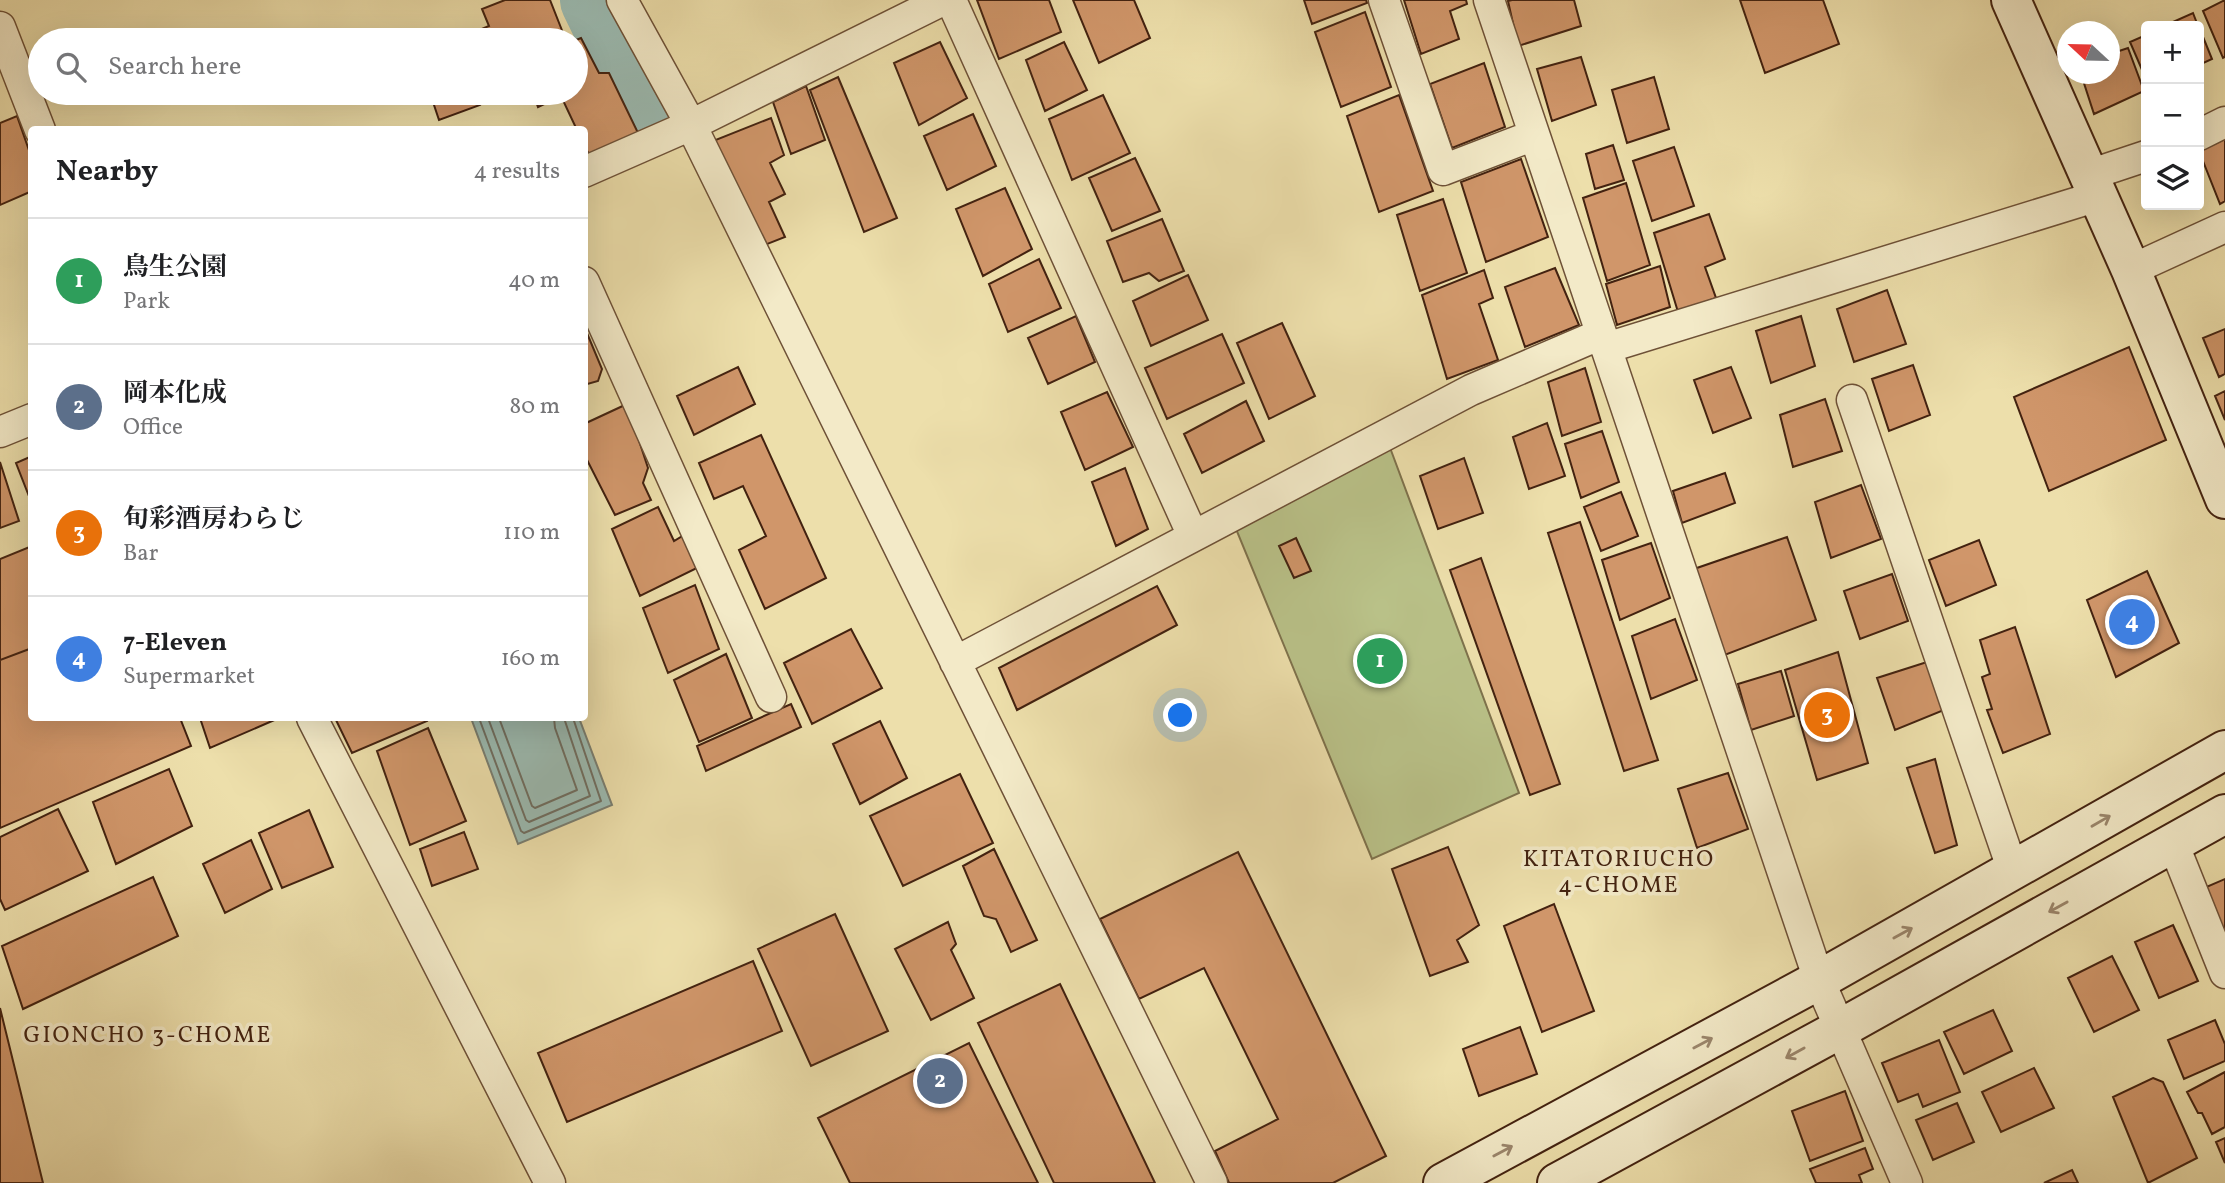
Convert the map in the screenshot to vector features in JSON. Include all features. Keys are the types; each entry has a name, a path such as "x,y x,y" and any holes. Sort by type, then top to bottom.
{"street":[{"path":"622,0 691,125 1212,1183"},
{"path":"588,170 691,125 943,0"},
{"path":"951,0 1193,536"},
{"path":"1384,0 1443,170 1534,135"},
{"path":"1489,0 1819,980 1907,1183"},
{"path":"2011,0 2131,270 2225,499"},
{"path":"0,27 28,99"},
{"path":"30,105 38,126"},
{"path":"2204,132 2225,122"},
{"path":"955,662 1471,390 1604,341 2093,186 2141,159"},
{"path":"2131,270 2225,227"},
{"path":"588,291 771,697"},
{"path":"1852,400 2013,871"},
{"path":"0,432 28,421"},
{"path":"314,721 550,1183"},
{"path":"1443,1183 1819,980 2225,750"},
{"path":"1557,1183 2225,814"},
{"path":"2173,843 2225,973"}],"green space":[{"path":"1389,445 1519,793 1372,859 1236,529"}],"water":[{"path":"472,721 580,721 612,805 518,844"}],"building":[{"path":"505,0 550,0 561,28 484,28 489,26 482,9"},
{"path":"977,0 1049,0 1061,32 999,59"},
{"path":"1073,0 1134,0 1150,38 1099,63"},
{"path":"1304,0 1366,0 1367,3 1312,24"},
{"path":"1404,0 1466,0 1467,4 1450,11 1459,39 1421,54"},
{"path":"1574,0 1581,26 1518,46 1508,1"},
{"path":"1740,0 1823,0 1839,44 1765,73"},
{"path":"2225,0 2225,57 2223,58 2203,11"},
{"path":"1365,12 1391,87 1341,107 1315,32"},
{"path":"2193,13 2196,21 2175,21"},
{"path":"2141,37 2141,67 2130,42"},
{"path":"2204,39 2212,59 2204,63"},
{"path":"940,42 967,98 919,125 894,63"},
{"path":"1064,42 1087,90 1045,111 1026,60"},
{"path":"2128,48 2141,83 2141,92 2094,114 2084,84 2120,84 2120,51"},
{"path":"588,52 599,73 609,73 640,137 592,160 588,152 588,126 575,126 565,105 588,105"},
{"path":"1581,57 1596,105 1552,121 1537,69"},
{"path":"1484,63 1505,127 1452,148 1430,84"},
{"path":"838,77 897,218 864,232 810,90"},
{"path":"1654,77 1669,129 1627,143 1612,90"},
{"path":"806,86 825,140 791,154 773,102"},
{"path":"1103,95 1130,153 1072,180 1049,119"},
{"path":"1399,95 1433,191 1379,212 1347,116"},
{"path":"434,105 480,105 439,120"},
{"path":"973,114 996,166 947,190 924,136"},
{"path":"17,116 28,148 28,193 0,205 0,123"},
{"path":"771,118 784,155 770,163 785,194 769,202 785,237 757,248 713,141"},
{"path":"2225,139 2225,201 2220,204 2204,164 2204,149"},
{"path":"1613,145 1624,180 1595,189 1586,154"},
{"path":"1674,147 1694,206 1652,221 1633,161"},
{"path":"1135,158 1160,211 1112,231 1089,178"},
{"path":"1521,159 1548,237 1486,262 1461,182"},
{"path":"1626,183 1650,265 1607,281 1583,198"},
{"path":"1005,188 1032,249 983,276 956,209"},
{"path":"1443,199 1467,273 1420,291 1397,215"},
{"path":"1709,214 1725,259 1705,267 1716,298 1678,312 1654,233"},
{"path":"1162,219 1184,271 1159,281 1149,273 1123,282 1107,241"},
{"path":"1039,259 1061,308 1008,332 989,284"},
{"path":"1660,266 1670,307 1617,325 1606,284"},
{"path":"1555,268 1579,325 1525,347 1505,287"},
{"path":"1484,270 1493,298 1479,304 1498,360 1447,379 1422,295"},
{"path":"1188,275 1208,320 1151,346 1133,301"},
{"path":"1887,290 1906,344 1854,362 1837,309"},
{"path":"1076,316 1095,362 1048,384 1028,338"},
{"path":"1801,316 1815,366 1771,383 1756,331"},
{"path":"1282,323 1315,396 1269,419 1237,343"},
{"path":"2225,329 2225,374 2219,377 2203,338"},
{"path":"1222,334 1244,383 1167,419 1145,368"},
{"path":"588,336 602,369 598,381 588,384"},
{"path":"2129,347 2166,440 2049,491 2014,397"},
{"path":"1913,365 1930,415 1889,431 1872,379"},
{"path":"738,367 755,404 694,435 677,396"},
{"path":"1731,367 1751,418 1713,433 1694,380"},
{"path":"1585,368 1601,422 1562,436 1548,382"},
{"path":"2225,391 2225,420 2215,396"},
{"path":"1107,392 1133,447 1085,470 1061,412"},
{"path":"1825,399 1842,451 1793,467 1780,415"},
{"path":"1246,401 1264,441 1202,473 1184,434"},
{"path":"627,404 648,468 643,483 651,500 615,515 588,462 588,422"},
{"path":"1547,423 1565,476 1529,489 1513,437"},
{"path":"1602,431 1619,482 1581,498 1565,444"},
{"path":"761,435 826,578 765,609 739,550 766,536 743,486 714,499 699,463"},
{"path":"28,458 28,494 16,463"},
{"path":"1464,458 1483,513 1438,529 1420,476"},
{"path":"0,462 19,521 0,528"},
{"path":"1125,468 1148,529 1116,546 1092,482"},
{"path":"1725,473 1735,503 1682,523 1673,491"},
{"path":"1861,485 1881,539 1831,558 1815,502"},
{"path":"1621,492 1638,536 1601,551 1584,507"},
{"path":"658,507 674,541 689,532 703,565 640,596 612,529"},
{"path":"1580,522 1658,760 1624,771 1548,533"},
{"path":"1787,537 1816,620 1722,656 1694,569"},
{"path":"1296,538 1311,571 1294,578 1279,546"},
{"path":"1979,540 1996,585 1946,606 1929,560"},
{"path":"1651,543 1670,598 1620,620 1602,560"},
{"path":"28,548 28,650 0,660 0,559"},
{"path":"1481,558 1560,784 1530,795 1450,570"},
{"path":"2147,571 2179,643 2116,677 2087,600"},
{"path":"1892,574 1908,621 1860,639 1844,591"},
{"path":"695,585 719,649 668,673 643,608"},
{"path":"1157,586 1177,625 1017,710 999,668"},
{"path":"1675,619 1697,680 1651,699 1632,636"},
{"path":"2015,627 2050,734 2003,753 1987,710 1992,709 1982,677 1990,674 1980,640"},
{"path":"851,629 882,688 812,724 784,663"},
{"path":"28,650 28,721 181,721 191,746 0,828 0,660"},
{"path":"1838,652 1868,763 1817,780 1785,670"},
{"path":"726,654 752,718 699,742 674,680"},
{"path":"1927,662 1944,710 1895,730 1877,678"},
{"path":"1781,671 1794,716 1751,730 1738,684"},
{"path":"791,704 801,727 706,771 697,746"},
{"path":"201,721 272,721 210,748"},
{"path":"336,721 427,721 352,753"},
{"path":"880,721 907,778 860,804 833,744"},
{"path":"428,728 466,821 410,845 377,751"},
{"path":"1935,759 1957,845 1935,853 1907,768"},
{"path":"169,769 192,826 116,864 93,802"},
{"path":"1728,773 1748,829 1697,848 1678,789"},
{"path":"960,774 993,843 903,886 870,816"},
{"path":"58,809 88,871 5,910 0,899 0,837"},
{"path":"309,810 333,867 282,888 259,833"},
{"path":"464,832 478,869 432,886 420,849"},
{"path":"251,840 272,889 225,913 203,864"},
{"path":"1448,847 1479,925 1457,940 1468,962 1430,976 1392,869"},
{"path":"994,849 1037,940 1011,952 996,919 984,916 963,866"},
{"path":"1238,852 1386,1156 1333,1183 1229,1183 1215,1151 1278,1119 1204,968 1139,999 1100,919"},
{"path":"153,877 178,936 23,1009 2,946"},
{"path":"2225,879 2225,937 2204,888"},
{"path":"1554,904 1594,1011 1542,1032 1504,926"},
{"path":"835,914 888,1031 811,1066 758,949"},
{"path":"948,922 956,944 951,950 974,998 931,1020 895,949"},
{"path":"2173,925 2198,981 2159,998 2135,942"},
{"path":"2112,956 2139,1010 2094,1032 2068,978"},
{"path":"753,961 782,1031 567,1122 538,1053"},
{"path":"1060,984 1155,1183 1054,1183 978,1023"},
{"path":"0,1008 43,1183 0,1183"},
{"path":"1993,1010 2012,1051 1964,1074 1944,1032"},
{"path":"2215,1020 2225,1044 2225,1061 2184,1079 2168,1040"},
{"path":"1520,1027 1537,1074 1479,1096 1463,1049"},
{"path":"1939,1040 1960,1092 1923,1107 1918,1094 1898,1102 1882,1063"},
{"path":"969,1043 1038,1183 850,1183 818,1118"},
{"path":"2034,1068 2054,1108 2001,1132 1982,1092"},
{"path":"2225,1072 2225,1127 2212,1134 2202,1113 2198,1113 2187,1092"},
{"path":"2153,1078 2163,1082 2197,1158 2148,1183 2113,1097"},
{"path":"1845,1091 1863,1141 1810,1161 1792,1111"},
{"path":"1957,1103 1974,1142 1933,1160 1916,1120"},
{"path":"2225,1138 2225,1163 2216,1142"},
{"path":"1865,1148 1873,1169 1859,1175 1862,1183 1816,1183 1810,1169"},
{"path":"2072,1170 2078,1183 2044,1183"}],"waterway":[{"path":"595,0 648,109"}],"place":[{"name":"7-Eleven","path":"2132,622"},
{"name":"鳥生公園","path":"1380,661"},
{"name":"旬彩酒房わらじ","path":"1827,715"},
{"name":"岡本化成","path":"940,1081"}],"district":[{"name":"KITATORIUCHO 4-CHOME","path":"1619,873"},
{"name":"GIONCHO 3-CHOME","path":"148,1036"}]}
